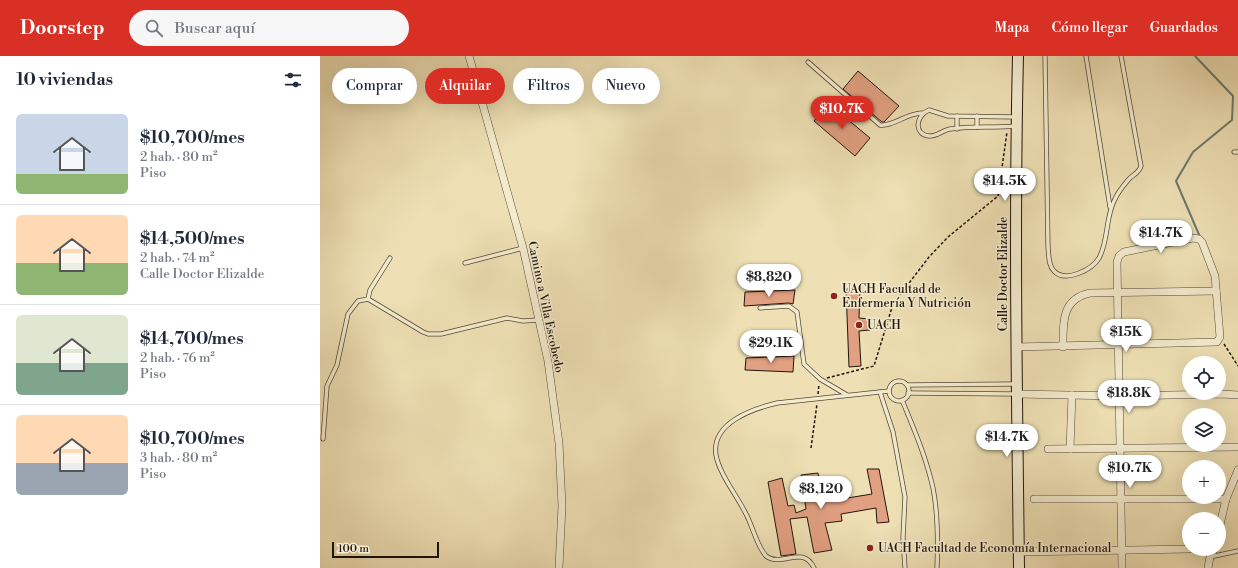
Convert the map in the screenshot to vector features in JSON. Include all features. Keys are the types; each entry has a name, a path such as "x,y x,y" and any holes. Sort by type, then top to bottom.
{"street":[{"name":"Camino a Villa Escobedo","path":"469,56 523,248 548,360 559,443 562,506 559,568"},
{"name":"Calle Doctor Elizalde","path":"1018,56 1014,123 1019,568"},
{"path":"1016,348 1118,344 1214,343 1218,341 1220,337 1215,276 1204,246 1199,239 1193,238 1124,252 1119,256 1117,262 1118,292 1118,344 1122,568"},
{"path":"1063,347 1063,318 1079,296 1090,292 1216,291"},
{"path":"1016,389 1072,395 1238,395"},
{"path":"1070,449 1072,395"},
{"path":"1048,449 1238,447"},
{"path":"1226,499 1238,470"},
{"path":"1034,499 1182,499"},
{"path":"1019,552 1182,549"},
{"path":"1208,568 1210,557"}],"lane":[{"path":"1044,56 1048,247 1050,266 1053,270 1060,274 1071,275 1088,270 1096,263 1104,246 1110,209 1116,196 1130,179 1140,170 1142,162 1121,56"},
{"path":"1086,56 1110,209"},
{"path":"808,62 880,125 885,125 911,114 932,110 942,114 977,116 1014,123"},
{"path":"922,113 918,122 918,127 924,134 933,136 948,130 1014,123"},
{"path":"957,116 957,129"},
{"path":"977,116 977,127"},
{"path":"465,263 523,248"},
{"path":"368,299 370,290 390,258"},
{"path":"322,439 327,386 337,365 348,314 358,301 368,299 428,334 441,334 507,318 540,320"},
{"path":"760,308 789,306 796,312 802,359 806,367 820,379 848,395"},
{"path":"889,391 891,385 902,381 907,385 1016,389"},
{"path":"907,385 908,393"},
{"path":"902,400 908,393 1016,389"},
{"path":"814,568 812,562 805,558 779,561 771,560 764,554 751,523 718,463 716,450 719,436 728,424 739,416 761,407 777,403 889,391"},
{"path":"889,391 894,399 902,400"},
{"path":"880,392 893,432 905,497 903,538 905,568"},
{"path":"902,400 923,453 933,489 935,504 937,568"},
{"path":"1210,557 1238,551"}],"path":[{"path":"811,448 820,379 874,366 893,304 929,257 948,237 998,196 1014,123"},
{"path":"1220,337 1238,366"}],"building":[{"path":"858,71 899,106 884,122 882,122 843,89"},
{"path":"829,104 870,138 855,156 814,121"},
{"name":"UACH","path":"846,289 860,289 859,318 870,319 870,330 859,331 861,366 849,367"},
{"path":"795,290 793,304 744,306 745,292"},
{"path":"794,356 793,372 745,370 746,358"},
{"path":"867,469 879,469 889,522 877,523 876,508 841,514 842,521 825,523 832,550 814,553 807,517 790,519 796,554 781,556 768,482 782,478 788,506 794,505 796,513 806,509 801,475 818,473 823,502 872,494"}],"waterway":[{"path":"1195,56 1233,96 1232,120 1193,152 1176,181 1200,237"}],"place":[{"name":"UACH Facultad de Enfermería Y Nutrición","path":"834,296"},
{"name":"UACH","path":"859,325"},
{"name":"UACH Facultad de Economía Internacional","path":"870,548"}]}
